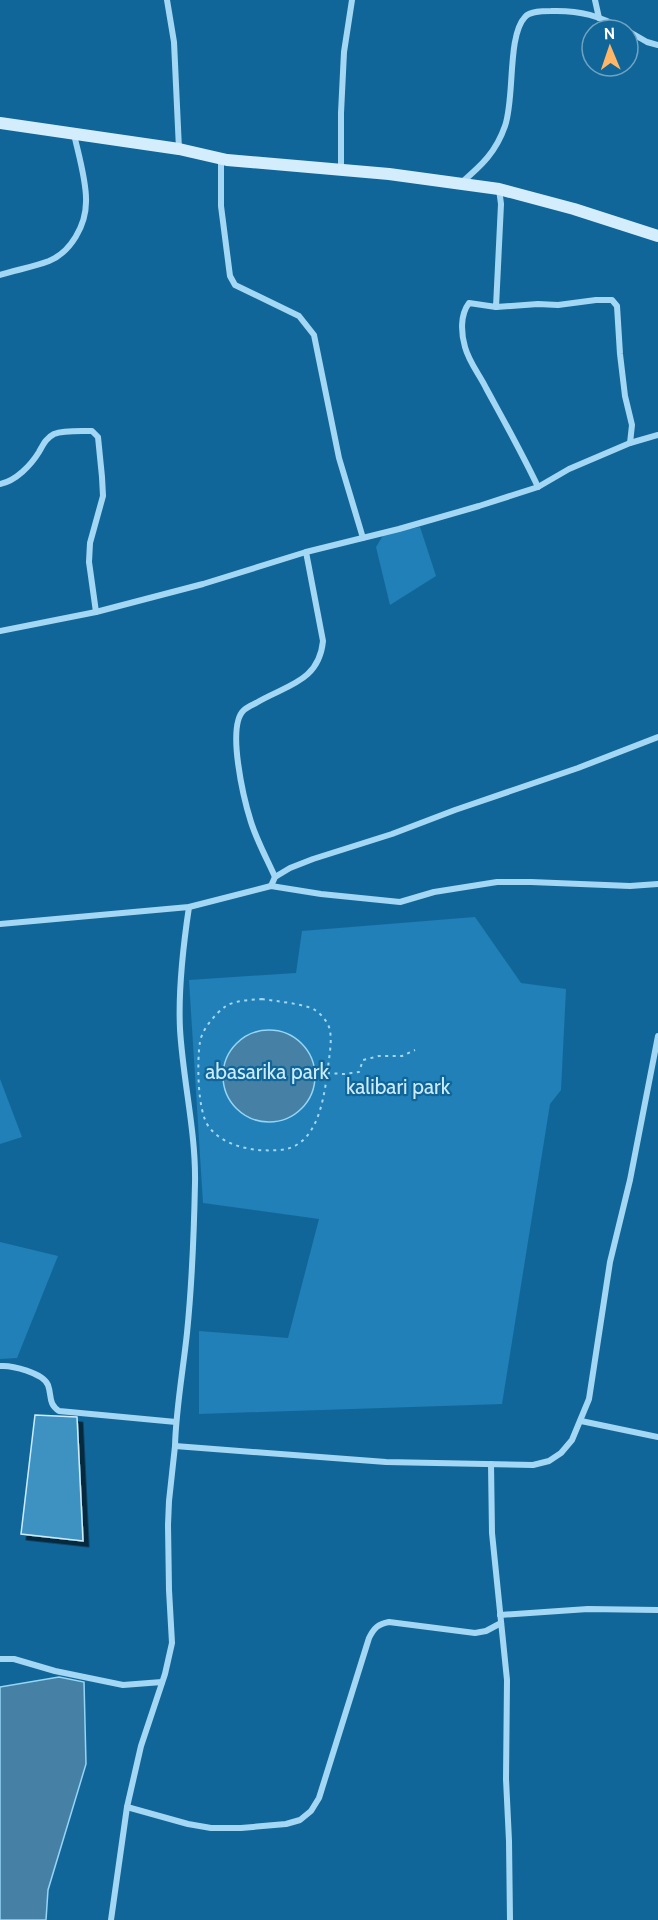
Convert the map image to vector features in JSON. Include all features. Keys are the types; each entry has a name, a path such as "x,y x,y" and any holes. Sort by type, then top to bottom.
{"main road":[{"path":"0,123 179,149 221,158 499,189 574,209 658,236"}],"street":[{"path":"167,0 174,42 179,149"},
{"path":"341,170 340,113 344,52 352,0"},
{"path":"595,0 599,18"},
{"path":"460,183 485,162 498,144 507,123 518,28 526,15 559,10 583,12 599,18"},
{"path":"640,38 658,45"},
{"path":"0,275 50,260 69,245 80,229 87,202 74,134"},
{"path":"221,158 221,206 230,276 235,285 299,316 314,335 339,458 363,538"},
{"path":"496,307 501,204 499,189"},
{"path":"538,487 513,435 473,367 465,348 462,330 464,310 469,303 496,307 558,305 596,300 615,302 625,396 632,425 630,443"},
{"path":"0,484 18,476 39,453 44,442 55,434 92,431 98,437 103,496 90,543 89,562 96,612"},
{"path":"0,631 96,612 203,585 306,552 479,506 538,487 569,469 630,443 658,435"},
{"path":"275,877 251,823 237,760 236,732 243,710 274,692 296,684 308,675 322,650 323,641 306,552"},
{"path":"271,886 275,877 290,868 578,768 658,737"},
{"path":"0,924 189,907 271,886 400,902 434,892 496,882 630,886 658,884"},
{"path":"111,1920 127,1807 141,1746 170,1660 172,1643 168,1525 176,1422 187,1334 195,1181 194,1150 180,1029 182,955 189,907"},
{"path":"175,1446 386,1462 533,1466 561,1454 572,1440 589,1399 610,1262 630,1180 658,1036"},
{"path":"0,1366 12,1365 44,1379 48,1384 50,1401 59,1411 176,1422"},
{"path":"581,1421 658,1437"},
{"path":"491,1464 492,1533 507,1680 506,1779 510,1920"},
{"path":"500,1615 588,1609 658,1610"},
{"path":"127,1807 211,1828 286,1824 300,1820 311,1811 319,1798 374,1628 381,1623 389,1622 476,1633 486,1631 501,1623"},
{"path":"0,1659 14,1659 55,1671 123,1685 162,1682"}],"path":[{"path":"262,999 314,1009 329,1027 328,1073 315,1124 300,1143 291,1149 280,1150 240,1147 225,1141 209,1127 205,1120 201,1108 198,1080 200,1040 212,1019 227,1005 262,999"},
{"path":"328,1073 359,1072 363,1060 379,1056 402,1056 415,1050"}],"green space":[{"path":"420,527 436,576 390,605 376,547 384,534"},
{"name":"kalibari park","path":"475,917 521,983 566,989 561,1090 550,1104 502,1404 199,1414 199,1331 288,1338 319,1219 203,1203 189,980 296,973 302,931"},
{"path":"0,1079 22,1137 0,1144"},
{"path":"0,1242 58,1256 17,1358 0,1359"}],"shaded area":[{"path":"269,1030 286,1034 301,1044 311,1059 315,1076 311,1093 301,1108 286,1118 269,1122 252,1118 237,1108 227,1093 223,1076 227,1059 237,1044 252,1034"},
{"path":"59,1677 84,1682 86,1764 48,1890 46,1920 0,1920 0,1687"}],"building":[{"path":"35,1415 77,1417 83,1541 21,1534"}],"park label":[{"name":"abasarika park","path":"267,1072"}]}
